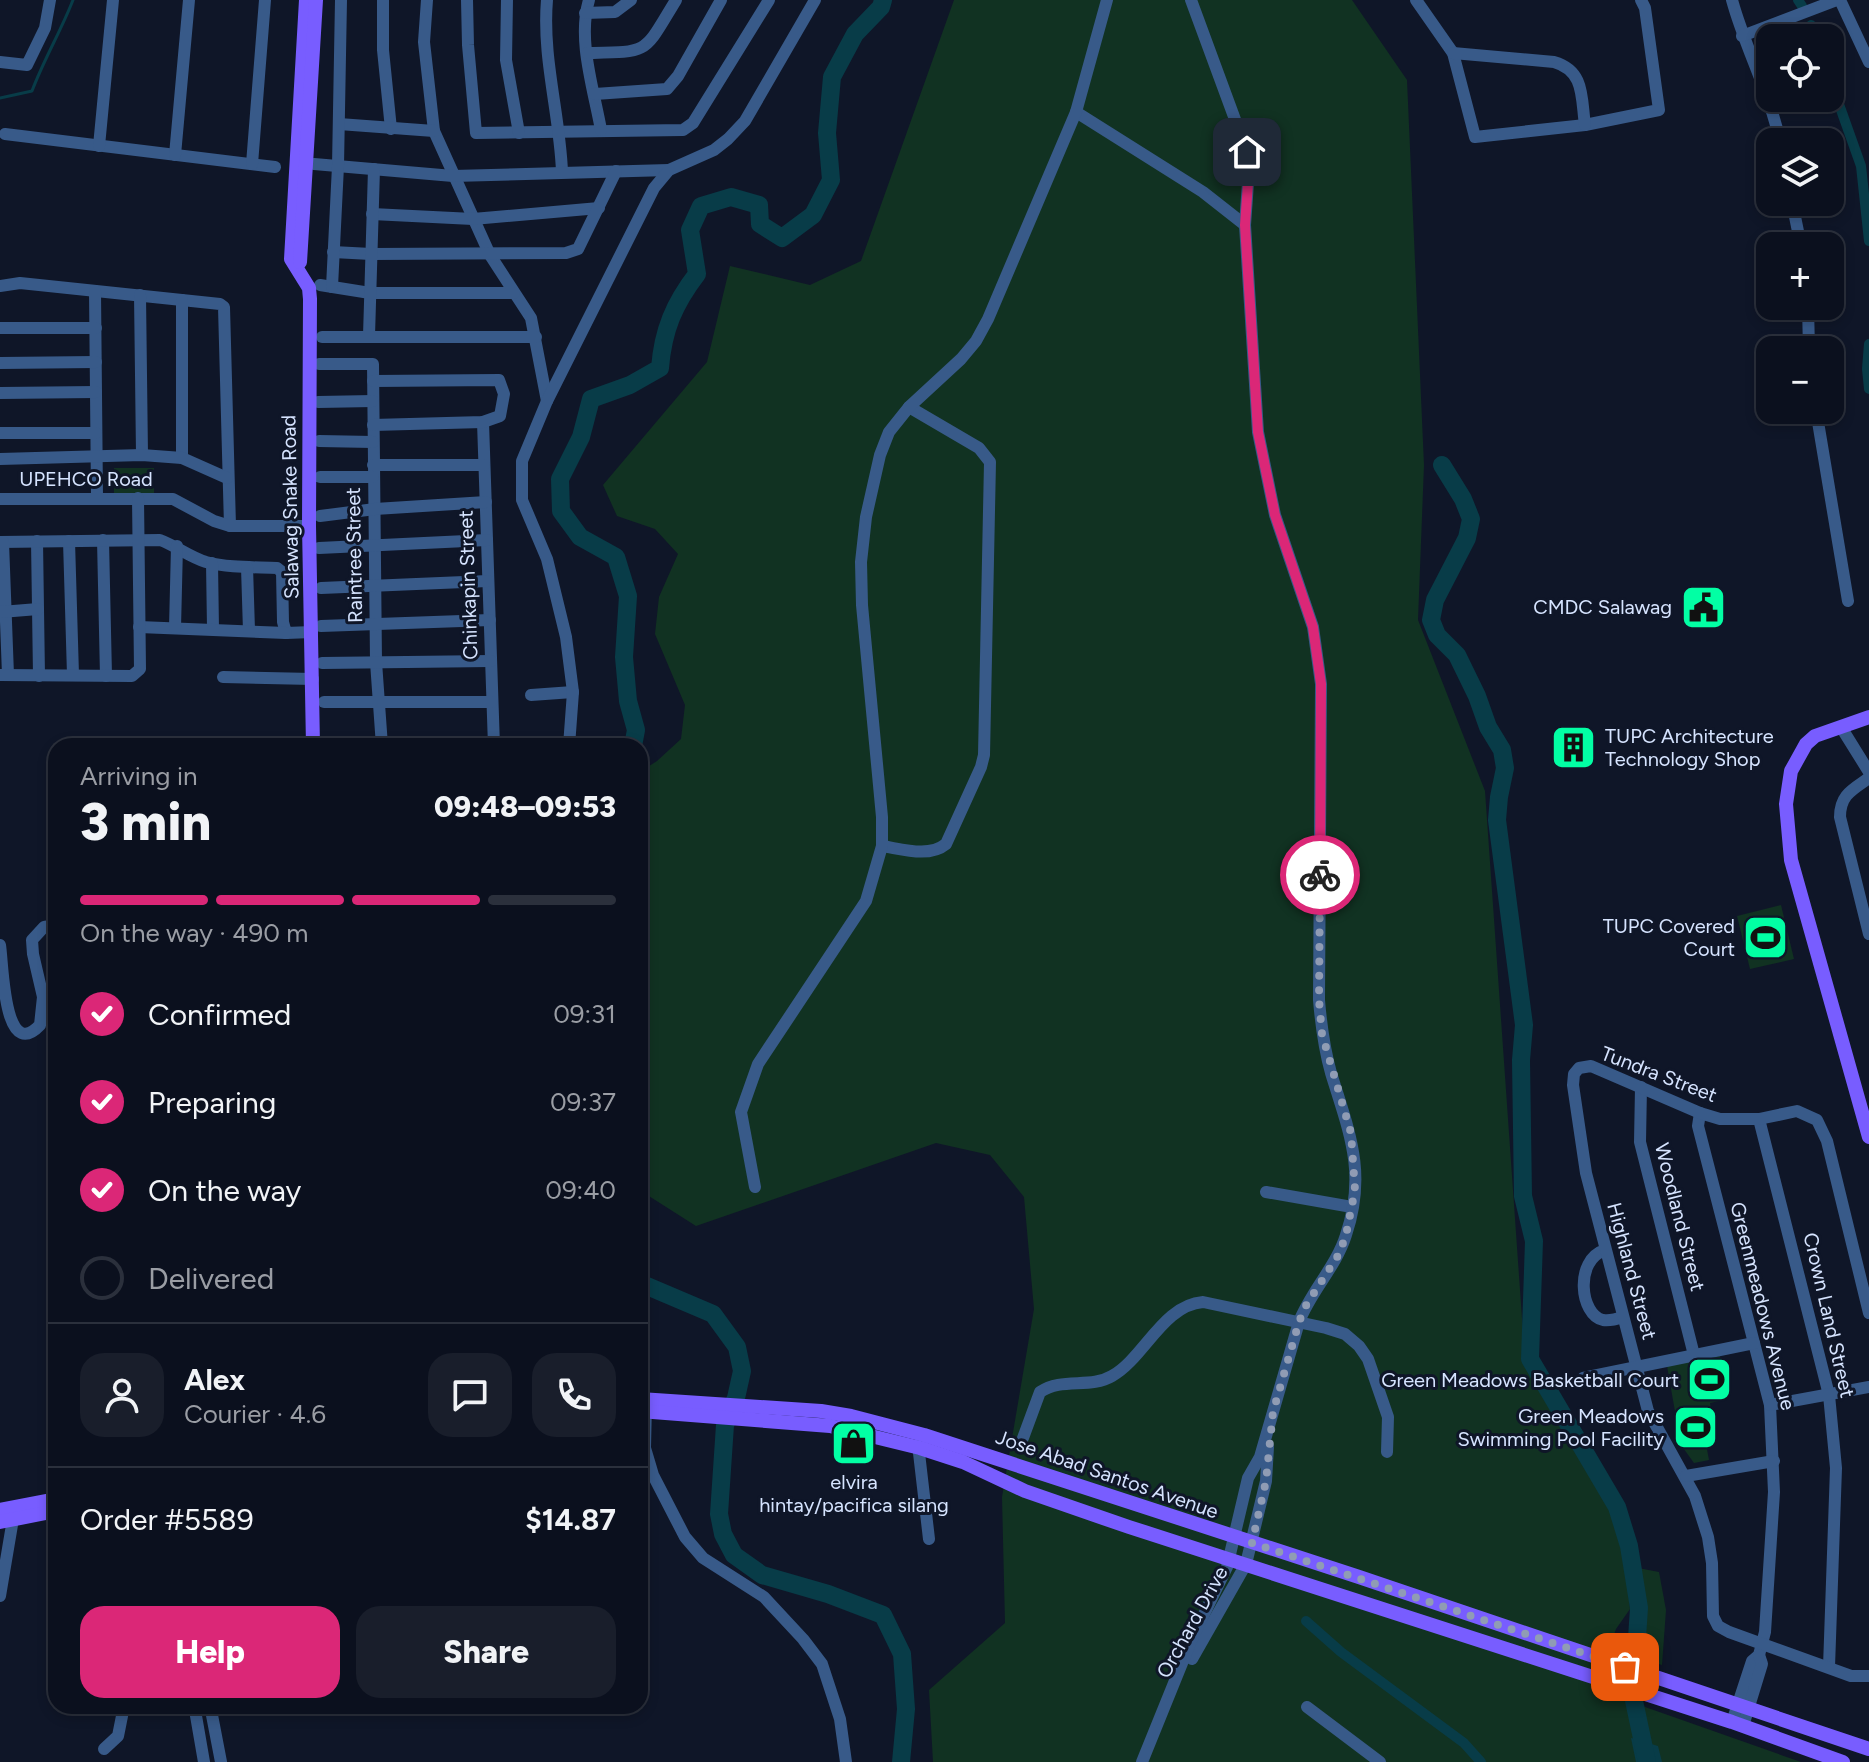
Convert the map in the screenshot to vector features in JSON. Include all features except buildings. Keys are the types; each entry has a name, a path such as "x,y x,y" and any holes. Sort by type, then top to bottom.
{"main road":[{"name":"Salawag Snake Road","path":"306,0 291,259 309,288 310,299 317,629 313,738"},
{"name":"Salawag Snake Road","path":"300,270 316,0"},
{"path":"1869,717 1815,736 1806,744 1791,771 1786,804 1791,860 1869,1137"},
{"name":"Jose Abad Santos Avenue","path":"648,1405 851,1416 922,1442 1252,1543 1869,1749"},
{"name":"Jose Abad Santos Avenue","path":"922,1442 1025,1491 1737,1724 1843,1762"},
{"path":"6,1515 48,1502"},
{"path":"6,1515 48,1512"}],"street":[{"path":"0,62 27,65 45,28 49,0"},
{"path":"99,146 113,0"},
{"path":"175,155 189,0"},
{"path":"252,164 265,0"},
{"path":"341,0 338,166 333,252 326,286 370,293 514,293"},
{"path":"383,0 383,50 391,129"},
{"path":"427,0 424,42 434,131 490,255 531,318 547,401"},
{"path":"467,0 476,133 683,130 693,123 769,0"},
{"path":"507,0 506,60 519,133"},
{"path":"547,0 547,49 560,132 562,172"},
{"path":"601,130 587,53 587,6 615,12 631,0"},
{"path":"587,53 635,53 647,45 676,0"},
{"path":"595,94 667,89 678,76 721,0"},
{"path":"314,164 453,176 669,170 714,150 745,121 815,0"},
{"path":"755,1187 741,1112 758,1064 866,901 882,846 861,562 866,517 880,455 889,432 909,407 976,341 1076,112 1107,0"},
{"name":"Orchard Drive","path":"1143,1757 1229,1559 1248,1478 1260,1457 1299,1322 1305,1307 1339,1254 1346,1235 1352,1207 1355,1159 1351,1133 1322,1034 1319,1000 1321,684 1313,627 1275,515 1258,432 1245,225 1249,169 1247,152 1191,0"},
{"path":"1416,0 1453,53 1475,137 1585,125 1659,110 1645,8 1641,0"},
{"path":"1732,0 1742,36 1777,128"},
{"path":"1742,36 1839,0 1869,62"},
{"path":"1453,53 1554,62 1566,66 1578,80 1585,125"},
{"path":"1076,112 1203,192 1245,225"},
{"path":"339,124 434,131"},
{"path":"5,134 275,167"},
{"path":"369,336 374,169"},
{"path":"570,738 573,692 566,637 547,559 522,500 522,461 547,401 654,188 669,170"},
{"path":"333,252 566,253 578,249 616,171"},
{"path":"372,214 473,219 599,208"},
{"path":"0,286 20,283 220,304 224,307 230,526"},
{"path":"95,291 97,497"},
{"path":"140,295 142,455"},
{"path":"182,300 182,458"},
{"path":"0,328 96,328"},
{"path":"322,337 536,337"},
{"path":"0,363 96,362"},
{"name":"Raintree Street","path":"319,364 373,364 375,623 381,738"},
{"path":"373,381 499,380 504,394 500,416 483,422 373,425"},
{"path":"0,393 96,392"},
{"path":"318,402 373,401"},
{"path":"882,846 922,851 940,849 946,844 984,755 990,462 979,448 909,407"},
{"name":"Chinkapin Street","path":"483,422 494,738"},
{"path":"1818,424 1848,601"},
{"path":"0,433 96,433"},
{"path":"319,441 373,442"},
{"path":"0,459 142,455 182,458 227,478"},
{"path":"320,477 484,465"},
{"path":"138,498 138,540 139,627 140,669 132,676 4,675 2,542 103,540 138,540 160,540 203,561 277,568 282,572 286,633"},
{"name":"UPEHCO Road","path":"0,499 173,499 230,526 315,521 375,509 486,502"},
{"path":"103,540 106,676"},
{"path":"319,548 487,540"},
{"path":"37,541 39,676"},
{"path":"69,541 73,675"},
{"path":"175,628 177,546"},
{"path":"212,563 213,629"},
{"path":"247,567 249,631"},
{"path":"321,588 488,581"},
{"path":"3,612 38,609"},
{"path":"139,627 286,633 375,623 490,620"},
{"path":"322,663 491,661"},
{"path":"223,677 313,679"},
{"path":"531,695 573,692"},
{"path":"324,702 492,702"},
{"path":"1841,727 1869,775 1840,803 1840,817 1869,934"},
{"path":"0,945 9,1016 14,1028 19,1032 28,1032 40,1025 43,1008 32,940 48,926"},
{"name":"Tundra Street","path":"1579,1068 1591,1066 1720,1119 1759,1119 1797,1111 1817,1120 1827,1141 1869,1313"},
{"name":"Highland Street","path":"1579,1068 1574,1074 1575,1099 1586,1173 1648,1411 1695,1496 1708,1537 1712,1563 1713,1616 1718,1626 1761,1649"},
{"name":"Woodland Street","path":"1641,1087 1640,1142 1694,1355"},
{"name":"Greenmeadows Avenue","path":"1700,1113 1698,1126 1770,1405 1774,1461 1762,1664 1737,1724"},
{"name":"Crown Land Street","path":"1759,1119 1829,1395 1836,1468 1829,1667"},
{"path":"1266,1192 1352,1207"},
{"path":"1605,1250 1589,1260 1585,1271 1585,1294 1598,1318 1623,1317"},
{"path":"1023,1438 1040,1392 1056,1384 1110,1378 1177,1312 1191,1303 1219,1305 1345,1334 1368,1359 1388,1417 1387,1452"},
{"path":"1583,1378 1754,1343"},
{"path":"1770,1405 1869,1387"},
{"name":"Orchard Drive","path":"1143,1757 1199,1644 1246,1564 1266,1481 1273,1412"},
{"path":"922,1442 929,1539"},
{"path":"648,1458 653,1475 685,1537 703,1558 764,1597 822,1664 840,1719 846,1762"},
{"path":"1686,1476 1774,1461"},
{"path":"0,1596 6,1515"},
{"path":"1761,1649 1851,1676 1869,1676"},
{"path":"1307,1707 1380,1762"},
{"path":"104,1749 118,1736 122,1714"},
{"path":"196,1714 204,1762"},
{"path":"212,1714 221,1762"}],"green space":[{"path":"954,0 1352,0 1407,80 1424,465 1418,620 1485,791 1525,1361 1611,1513 1625,1563 1630,1609 1616,1629 1594,1689 1801,1762 933,1762 929,1690 1005,1623 1002,1497 1034,1309 1024,1197 990,1155 936,1143 696,1226 648,1195 648,767 681,739 685,705 655,634 659,597 678,554 655,529 617,516 603,485 707,362 730,266 810,285 861,261"},
{"path":"114,468 154,468 154,494 114,494"},
{"name":"TUPC Covered Court","path":"1781,905 1794,959 1750,969 1737,916"},
{"path":"1720,1356 1728,1399 1710,1403 1717,1442 1706,1444 1709,1460 1694,1463 1676,1438 1676,1417 1667,1366"},
{"path":"1638,1568 1659,1572 1666,1610 1662,1665 1643,1659"}],"water":[{"path":"1631,1738 1658,1746 1662,1762 1636,1762"}],"waterway":[{"path":"0,98 32,91 73,0"},
{"path":"634,738 636,730 628,701 624,657 628,596 616,557 580,537 561,511 560,479 581,437 591,399 630,385 660,368 671,318 697,274 690,230 701,206 731,197 759,205 760,224 782,238 813,215 831,180 827,133 832,77 855,34 881,7 883,0"},
{"path":"1798,0 1802,6"},
{"path":"1842,112 1861,166 1869,241"},
{"path":"1869,344 1869,389"},
{"path":"1442,465 1463,499 1471,519 1467,538 1435,600 1431,620 1437,635 1457,655 1488,727 1502,750 1505,768 1497,820 1524,1025 1521,1060 1523,1196 1534,1241 1530,1359 1617,1507 1629,1546 1639,1608 1637,1638 1640,1668 1633,1696 1647,1762"},
{"path":"648,1286 713,1314 737,1347 742,1371 725,1425 719,1514 723,1534 734,1555 762,1575 828,1594 883,1615 902,1654 906,1709 901,1762"},
{"path":"1306,1621 1341,1652 1464,1743 1481,1762"}],"way so far":[{"path":"1320,875 1319,1000 1322,1034 1351,1133 1355,1190 1351,1218 1339,1254 1322,1278 1299,1322 1273,1412 1266,1481 1252,1543 1625,1667"}],"place":[{"name":"CMDC Salawag","path":"1703,607"},
{"name":"TUPC Architecture Technology Shop","path":"1574,747"},
{"name":"TUPC Covered Court","path":"1766,937"},
{"name":"Green Meadows Basketball Court","path":"1710,1380"},
{"name":"Green Meadows Swimming Pool Facility","path":"1695,1428"},
{"name":"elvira hintay/pacifica silang","path":"854,1443"}],"route":[{"path":"1247,152 1249,169 1245,225 1258,432 1275,515 1313,627 1318,654 1321,684 1320,875"}]}
